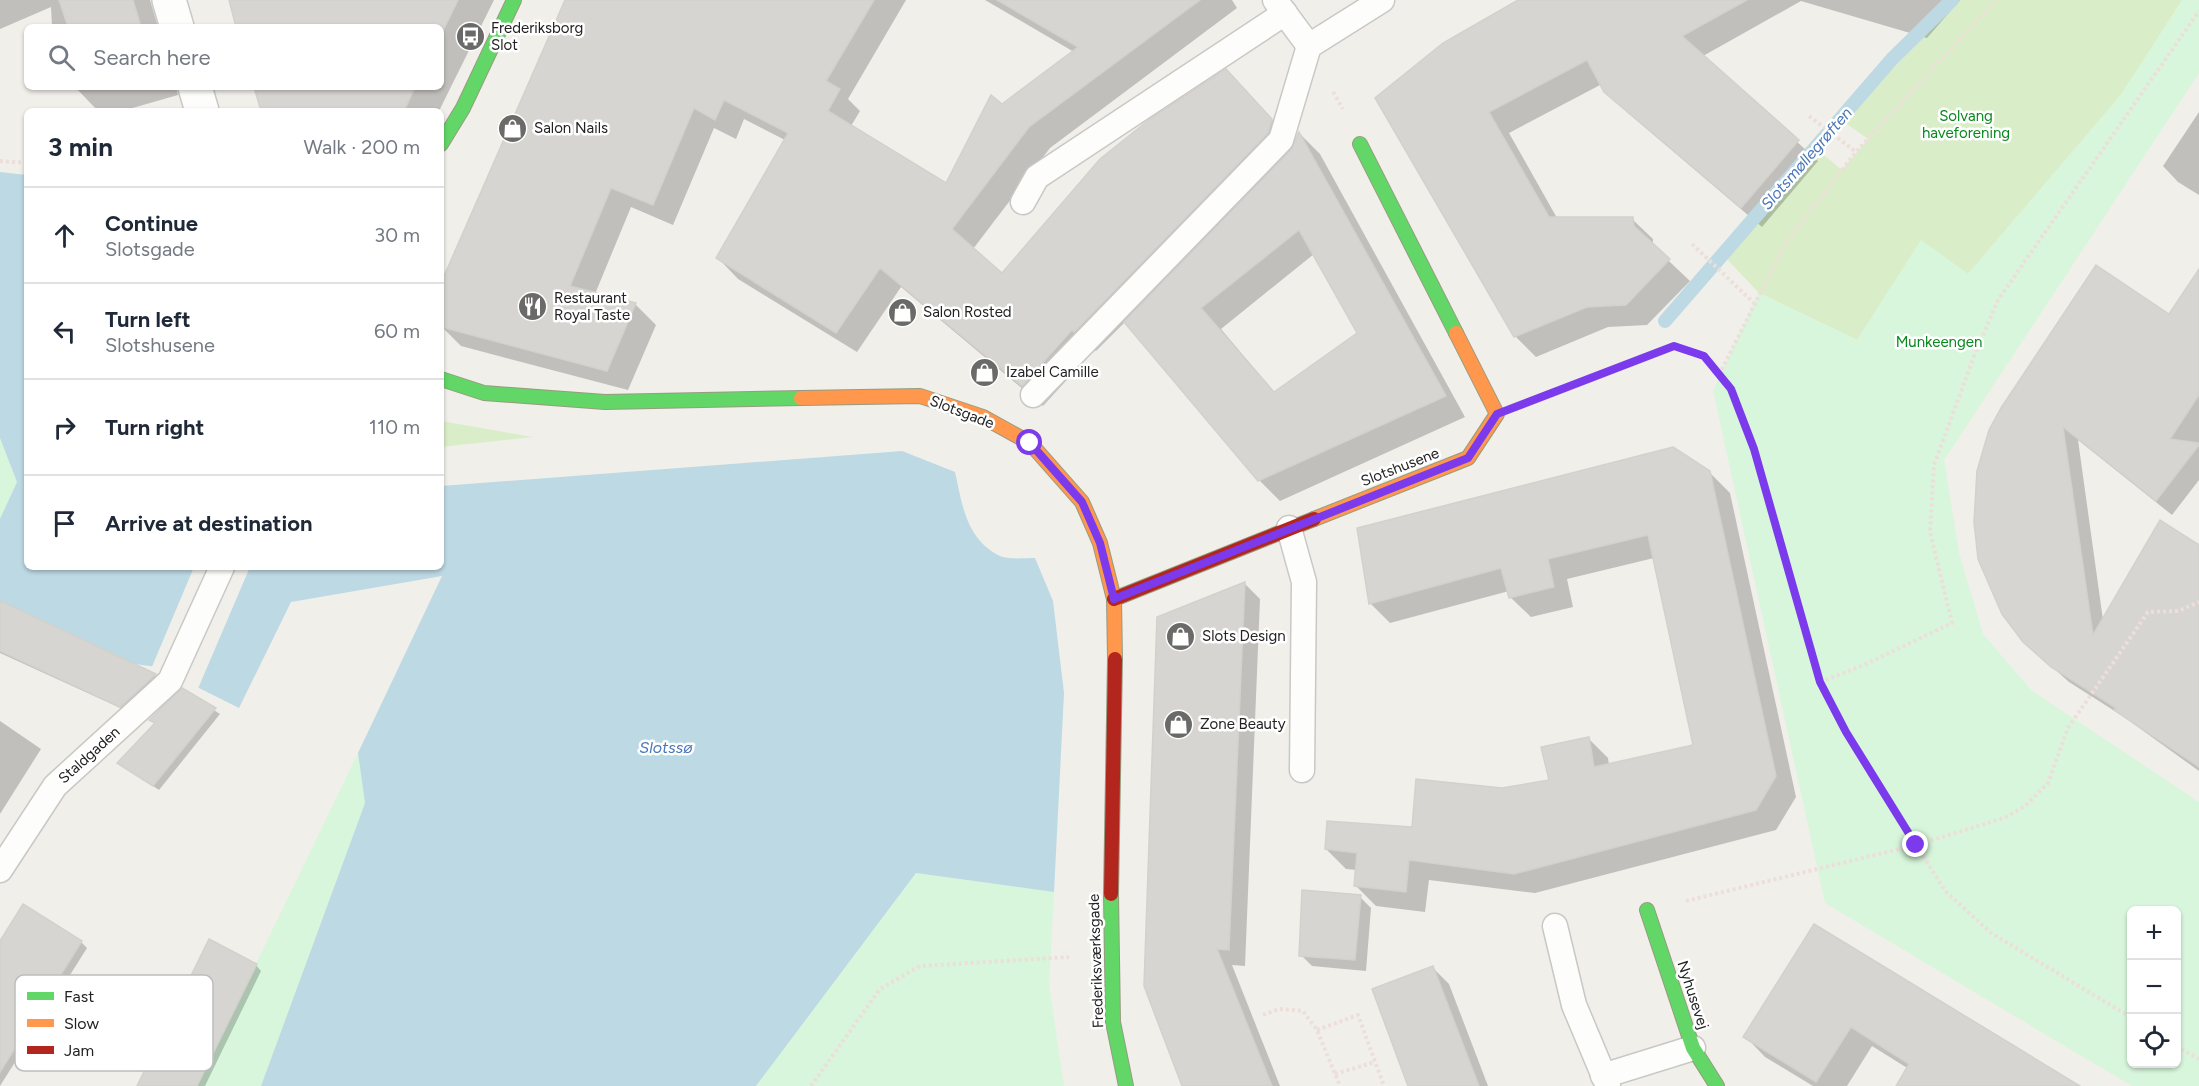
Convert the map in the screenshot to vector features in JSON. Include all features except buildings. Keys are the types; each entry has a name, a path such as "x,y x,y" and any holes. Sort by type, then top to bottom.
{"street":[{"path":"169,0 176,24"},
{"path":"444,139 463,108 514,0"},
{"path":"196,90 201,108"},
{"path":"1360,144 1497,414"},
{"name":"Slotsgade","path":"444,380 484,393 605,402 920,396 983,417 1030,443 1082,502 1100,543 1114,599 1115,698 1110,870"},
{"name":"Slotshusene","path":"1114,599 1468,458 1497,414"},
{"name":"Frederiksværksgade","path":"1110,870 1113,1022 1126,1086"},
{"name":"Nyhusevej","path":"1647,910 1693,1048 1717,1086"}],"lane":[{"path":"1033,395 1281,140 1309,46 1382,0"},
{"path":"1023,202 1037,177 1280,7 1309,46"},
{"path":"1289,528 1304,582 1302,770"},
{"name":"Staldgaden","path":"0,870 55,786 170,681 221,570"},
{"path":"1555,927 1574,1005 1606,1081 1693,1048"}],"path":[{"path":"1719,375 1785,244 1856,152 1996,0"},
{"path":"1820,682 1864,665 1952,623 1930,532 1934,465 1973,359 1998,300 2199,11"},
{"path":"1809,116 1856,152"},
{"path":"0,161 24,163"},
{"path":"1692,244 1754,303"},
{"path":"1497,414 1674,346 1704,356 1731,389 1754,449 1820,682 1846,732 1945,891 1991,933 2127,1015"},
{"path":"1647,910 1916,845 2004,818 2025,806 2048,783 2068,728 2148,612 2178,611 2199,602"},
{"path":"811,1086 880,989 920,966 1110,955"},
{"path":"1263,1015 1279,1009 1303,1011 1317,1030 1340,1086"},
{"path":"1317,1030 1358,1015 1384,1086"},
{"path":"2181,1049 2199,1059"},
{"path":"1335,1074 1375,1062"}],"green space":[{"name":"Solvang haveforening","path":"1952,0 2184,0 2120,96 1968,274 1921,241 1857,340 1759,293 1723,255 1815,148 1842,170 1868,139 1840,119 1892,59"},
{"name":"Munkeengen","path":"2182,0 2199,0 2199,73 1944,460 1959,553 1983,634 2032,691 2199,802 2199,1086 2132,1086 1825,903 1713,390 1759,293 1857,340 1921,240 1968,274 2120,96"},
{"path":"444,422 533,437 444,447"},
{"path":"0,438 17,482 0,519"},
{"path":"358,753 365,803 261,1086 197,1086 204,1071 213,1071 213,1053"},
{"path":"916,873 1054,892 1049,985 1064,1086 756,1086"}],"water":[{"name":"Slotssø","path":"0,172 24,175 24,570 444,570 444,486 902,451 955,472 963,508 972,530 987,548 1002,557 1035,558 1053,601 1064,693 1054,892 916,873 756,1086 261,1086 365,803 358,753 442,576 291,602 239,708 157,667 135,664 0,601 0,519 17,482 0,438"}],"pier":[{"path":"193,570 249,570 197,691 173,677 151,669"}],"waterway":[{"name":"Slotsmøllegrøften","path":"1665,321 1892,59 1952,0"}],"traffic: fast":[{"path":"444,139 463,108 514,0"},
{"path":"1360,144 1456,333"},
{"path":"444,380 484,393 605,402 801,398"},
{"path":"1111,894 1113,1022 1126,1086"},
{"path":"1647,910 1693,1048 1717,1086"}],"traffic: slow":[{"path":"1314,519 1468,458 1497,414 1456,333"},
{"path":"801,398 920,396 983,417 1030,443 1082,502 1100,543 1114,599 1115,659"}],"traffic: jam":[{"path":"1114,599 1314,519"},
{"path":"1111,894 1115,659"}],"place":[{"name":"Frederiksborg Slot","path":"470,37"},
{"name":"Salon Nails","path":"513,128"},
{"name":"Restaurant Royal Taste","path":"533,307"},
{"name":"Salon Rosted","path":"902,312"},
{"name":"Izabel Camille","path":"985,372"},
{"name":"Slots Design","path":"1181,636"},
{"name":"Zone Beauty","path":"1179,724"}],"route":[{"path":"1030,443 1082,502 1100,543 1114,599 1468,458 1497,414 1674,346 1704,356 1731,389 1754,449 1820,682 1846,732 1916,845"}]}
